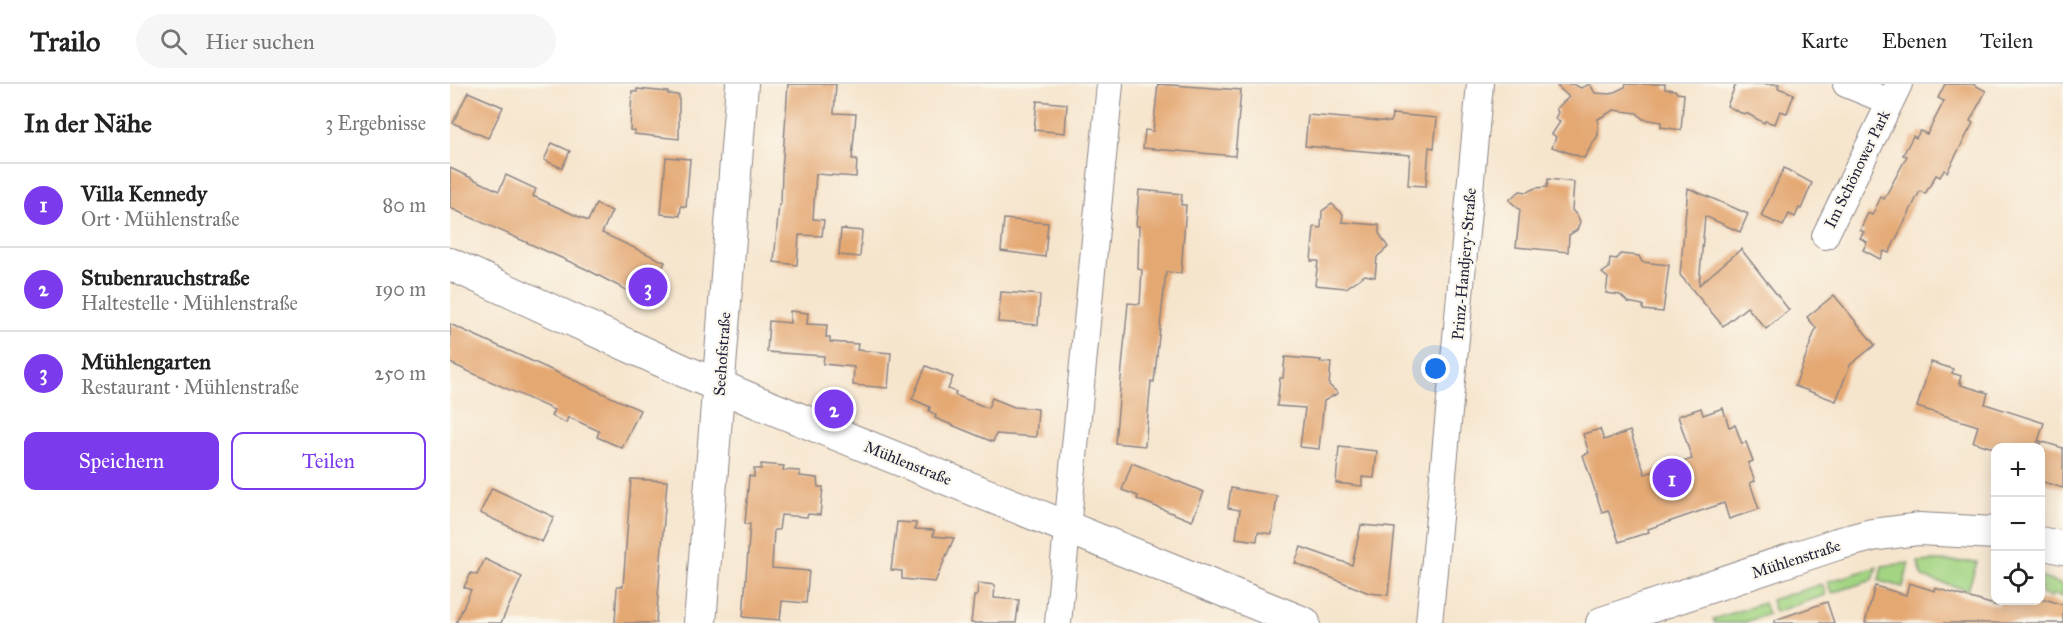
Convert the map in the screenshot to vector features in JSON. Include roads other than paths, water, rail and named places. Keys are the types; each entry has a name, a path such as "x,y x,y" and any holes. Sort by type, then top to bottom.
{"street":[{"name":"Seehofstraße","path":"700,623 742,84"},
{"path":"1058,623 1110,84"},
{"name":"Prinz-Handjery-Straße","path":"1429,623 1480,84"},
{"name":"Im Schönower Park","path":"1825,236 1894,93 1846,84"},
{"name":"Mühlenstraße","path":"450,264 719,386 1304,623"},
{"name":"Mühlenstraße","path":"1602,623 1838,544 1872,535 1919,529 1991,533"},
{"path":"2045,544 2063,548"}],"place":[{"name":"Mühlengarten","path":"648,287"},
{"name":"Stubenrauchstraße","path":"834,409"},
{"name":"Villa Kennedy","path":"1672,478"}]}
